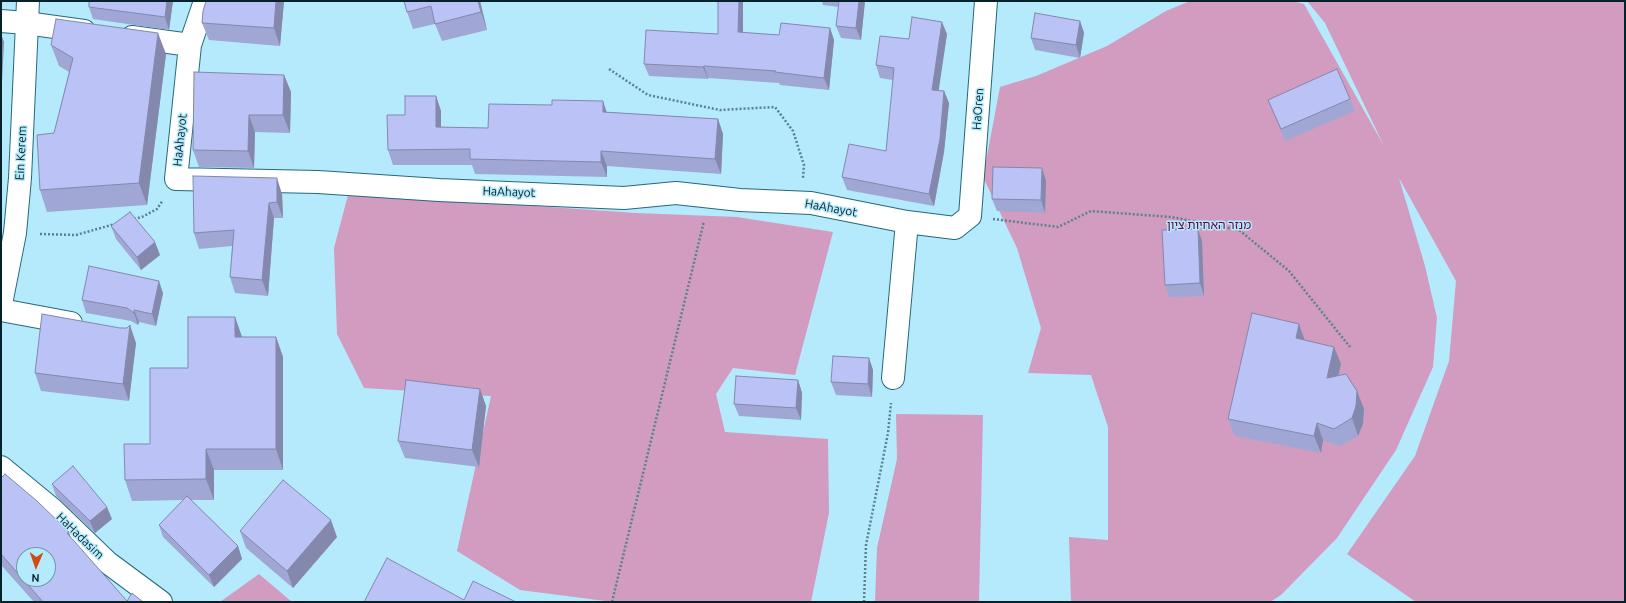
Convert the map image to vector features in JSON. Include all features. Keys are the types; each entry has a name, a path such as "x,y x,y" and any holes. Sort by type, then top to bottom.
{"street":[{"name":"Ein Kerem","path":"1,304 16,233 28,1"},
{"name":"HaAhayot","path":"205,1 190,45 176,179 318,182 439,190 624,198 676,193 740,200 811,203 907,222 955,228 970,216"},
{"name":"HaOren","path":"970,216 986,1"},
{"path":"1,21 190,45"},
{"path":"893,378 907,222"},
{"path":"1,310 92,326"},
{"name":"HaHadasim","path":"1,467 52,509 107,562 161,602"}],"path":[{"path":"609,69 648,95 720,110 775,108 793,130 804,165 800,202"},
{"path":"128,221 142,217 157,209 176,179"},
{"path":"612,602 710,197"},
{"path":"970,216 1058,228 1091,211 1171,218 1239,230 1289,271 1350,347"},
{"path":"16,233 76,234 120,223"},
{"path":"864,602 866,545 888,433 893,378"}],"green space":[{"name":"מנזר האחיות ציון","path":"1190,1 1292,1 1304,4 1384,146 1325,23 1307,1 1625,1 1625,602 1416,602 1347,554 1415,456 1449,361 1456,281 1399,178 1425,266 1437,318 1433,367 1396,450 1337,538 1281,595 1270,602 1071,602 1069,537 1108,540 1108,427 1091,375 1028,373 1041,328 1017,248 983,177 1000,87 1036,76 1107,46 1166,11"},
{"path":"348,195 636,213 737,217 833,232 795,375 733,368 716,394 725,432 828,439 829,513 811,602 613,602 520,590 457,551 491,396 364,388 337,334 334,248"},
{"path":"896,414 983,415 979,602 875,602 877,548 897,459"},
{"path":"259,574 292,602 220,602"}],"building":[{"path":"89,1 167,1 165,17 89,7"},
{"path":"206,1 276,1 274,28 202,23"},
{"path":"404,1 478,1 481,12 435,24 431,6 407,12"},
{"path":"718,1 739,1 738,32 779,35 781,23 830,28 824,78 775,72 776,71 644,64 646,30 718,34"},
{"path":"839,1 859,1 856,28 836,26"},
{"path":"1035,13 1080,21 1076,45 1031,38"},
{"path":"912,17 942,22 932,90 944,91 940,139 929,194 842,177 849,144 886,151 894,68 876,65 880,36 909,39"},
{"path":"56,19 158,33 139,183 40,190 37,135 54,133 73,58 51,45"},
{"path":"1337,69 1350,99 1281,129 1268,100"},
{"path":"194,72 284,75 283,115 249,115 248,151 193,150"},
{"path":"405,96 436,96 436,127 488,128 489,104 552,105 552,100 603,101 603,112 718,119 715,159 601,151 601,162 470,159 470,149 388,150 387,115 405,115"},
{"path":"993,167 1042,168 1041,200 992,199"},
{"path":"193,176 277,178 277,202 269,203 262,280 230,277 234,230 194,233"},
{"path":"130,212 155,242 137,257 111,226"},
{"path":"1198,229 1200,283 1165,285 1162,230"},
{"path":"89,266 159,281 152,314 134,310 134,313 127,308 82,300"},
{"path":"1252,313 1299,324 1296,338 1334,347 1327,378 1346,374 1357,391 1356,406 1352,418 1334,429 1317,423 1314,436 1228,419"},
{"path":"42,314 120,328 127,328 130,325 123,384 35,373"},
{"path":"188,317 235,317 235,337 276,337 276,449 206,449 206,479 125,480 124,444 150,444 150,368 188,368"},
{"path":"833,356 869,358 868,384 831,382"},
{"path":"736,376 798,380 796,408 734,404"},
{"path":"406,380 480,389 472,450 398,441"},
{"path":"73,466 107,507 90,521 52,484"},
{"path":"5,474 37,501 69,532 67,533 127,601 132,593 143,602 43,602 30,587 56,587 56,547 16,547 16,571 1,554 1,478"},
{"path":"283,480 331,520 287,571 240,531"},
{"path":"187,496 238,546 209,575 159,525"},
{"path":"387,558 464,600 473,581 516,602 364,602"}]}
